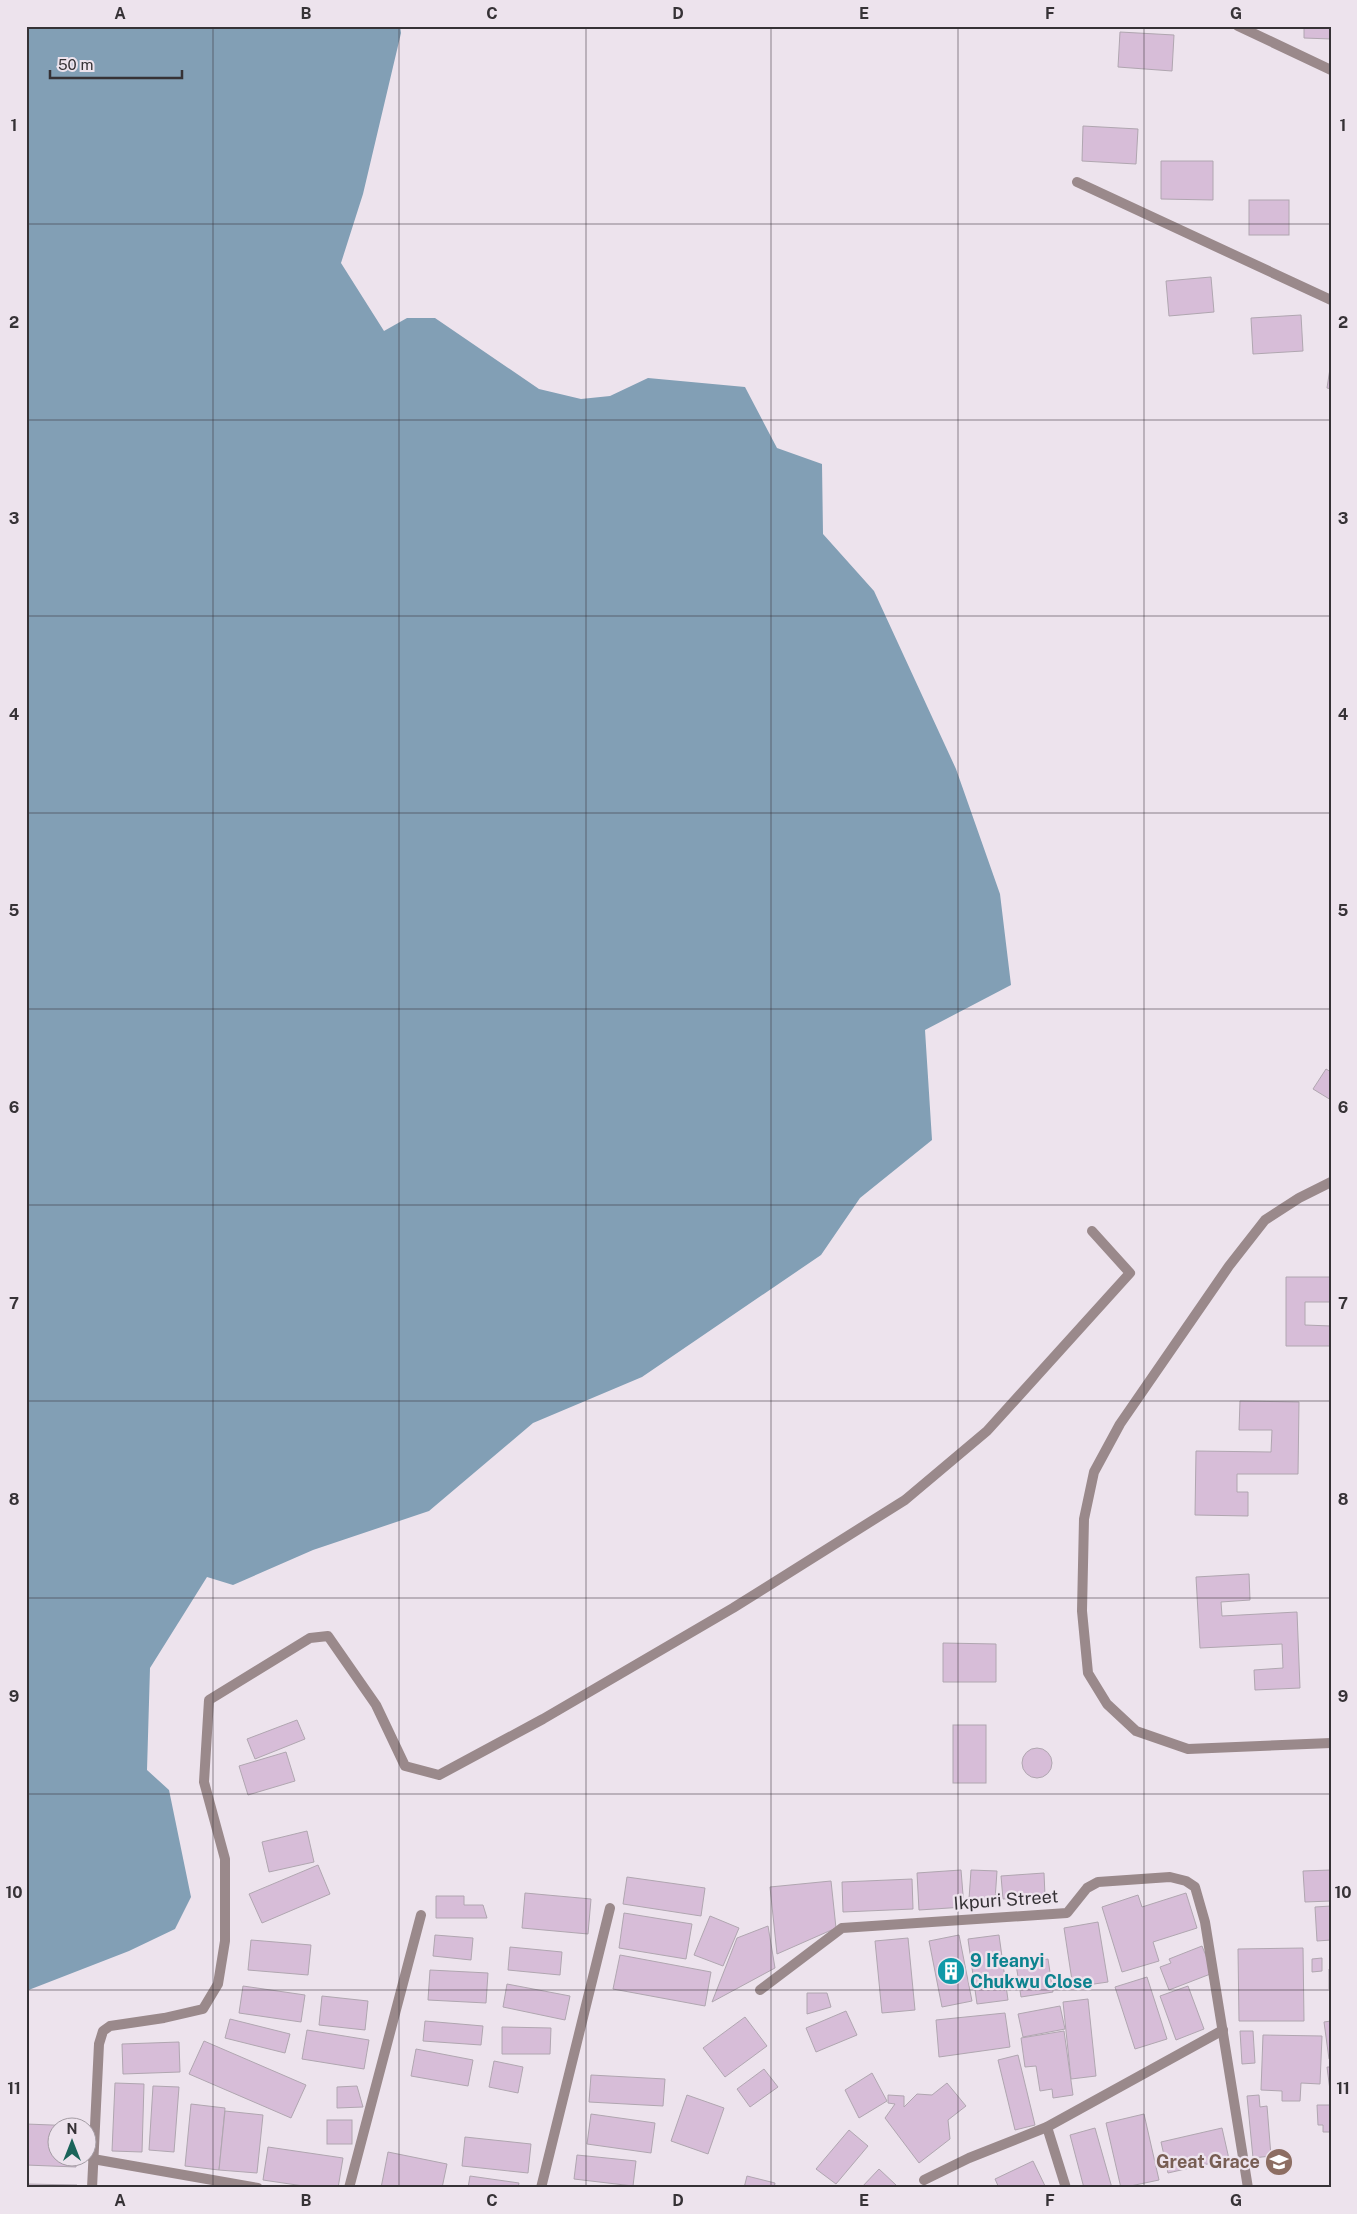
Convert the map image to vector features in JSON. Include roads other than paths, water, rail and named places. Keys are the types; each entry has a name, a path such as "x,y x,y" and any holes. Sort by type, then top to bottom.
{"street":[{"path":"1238,26 1331,70"},
{"path":"1077,182 1331,300"},
{"path":"1331,1182 1299,1198 1266,1220 1229,1266 1120,1424 1094,1472 1084,1519 1082,1611 1088,1673 1108,1704 1136,1731 1188,1749 1331,1743"},
{"path":"95,2116 99,2044 102,2031 110,2026 164,2018 203,2009 218,1984 225,1941 225,1859 204,1782 208,1700 310,1638 328,1636 376,1704 405,1766 439,1775 543,1719 733,1608 905,1500 987,1430 1130,1273 1092,1231"},
{"name":"Ikpuri Street","path":"760,1990 842,1928 1067,1913 1087,1888 1098,1882 1170,1877 1186,1881 1195,1887 1205,1922 1248,2188"},
{"path":"541,2188 610,1908"},
{"path":"349,2188 420,1915"},
{"path":"924,2180 969,2158 1047,2127 1223,2030"},
{"path":"1047,2127 1066,2188"},
{"path":"98,2160 258,2188"},
{"path":"92,2188 93,2166"}],"water":[{"path":"26,26 400,26 401,33 363,194 341,263 384,331 407,318 435,318 539,389 581,399 610,396 648,378 745,387 777,448 822,464 823,534 874,591 956,769 1000,894 1011,985 925,1030 932,1140 860,1198 821,1255 642,1377 533,1423 429,1511 313,1550 233,1585 207,1577 150,1668 147,1770 169,1790 191,1897 175,1929 129,1951 26,1991"}],"place":[{"name":"9 Ifeanyi Chukwu Close","path":"951,1971"},
{"name":"Great Grace","path":"1279,2162"}]}
